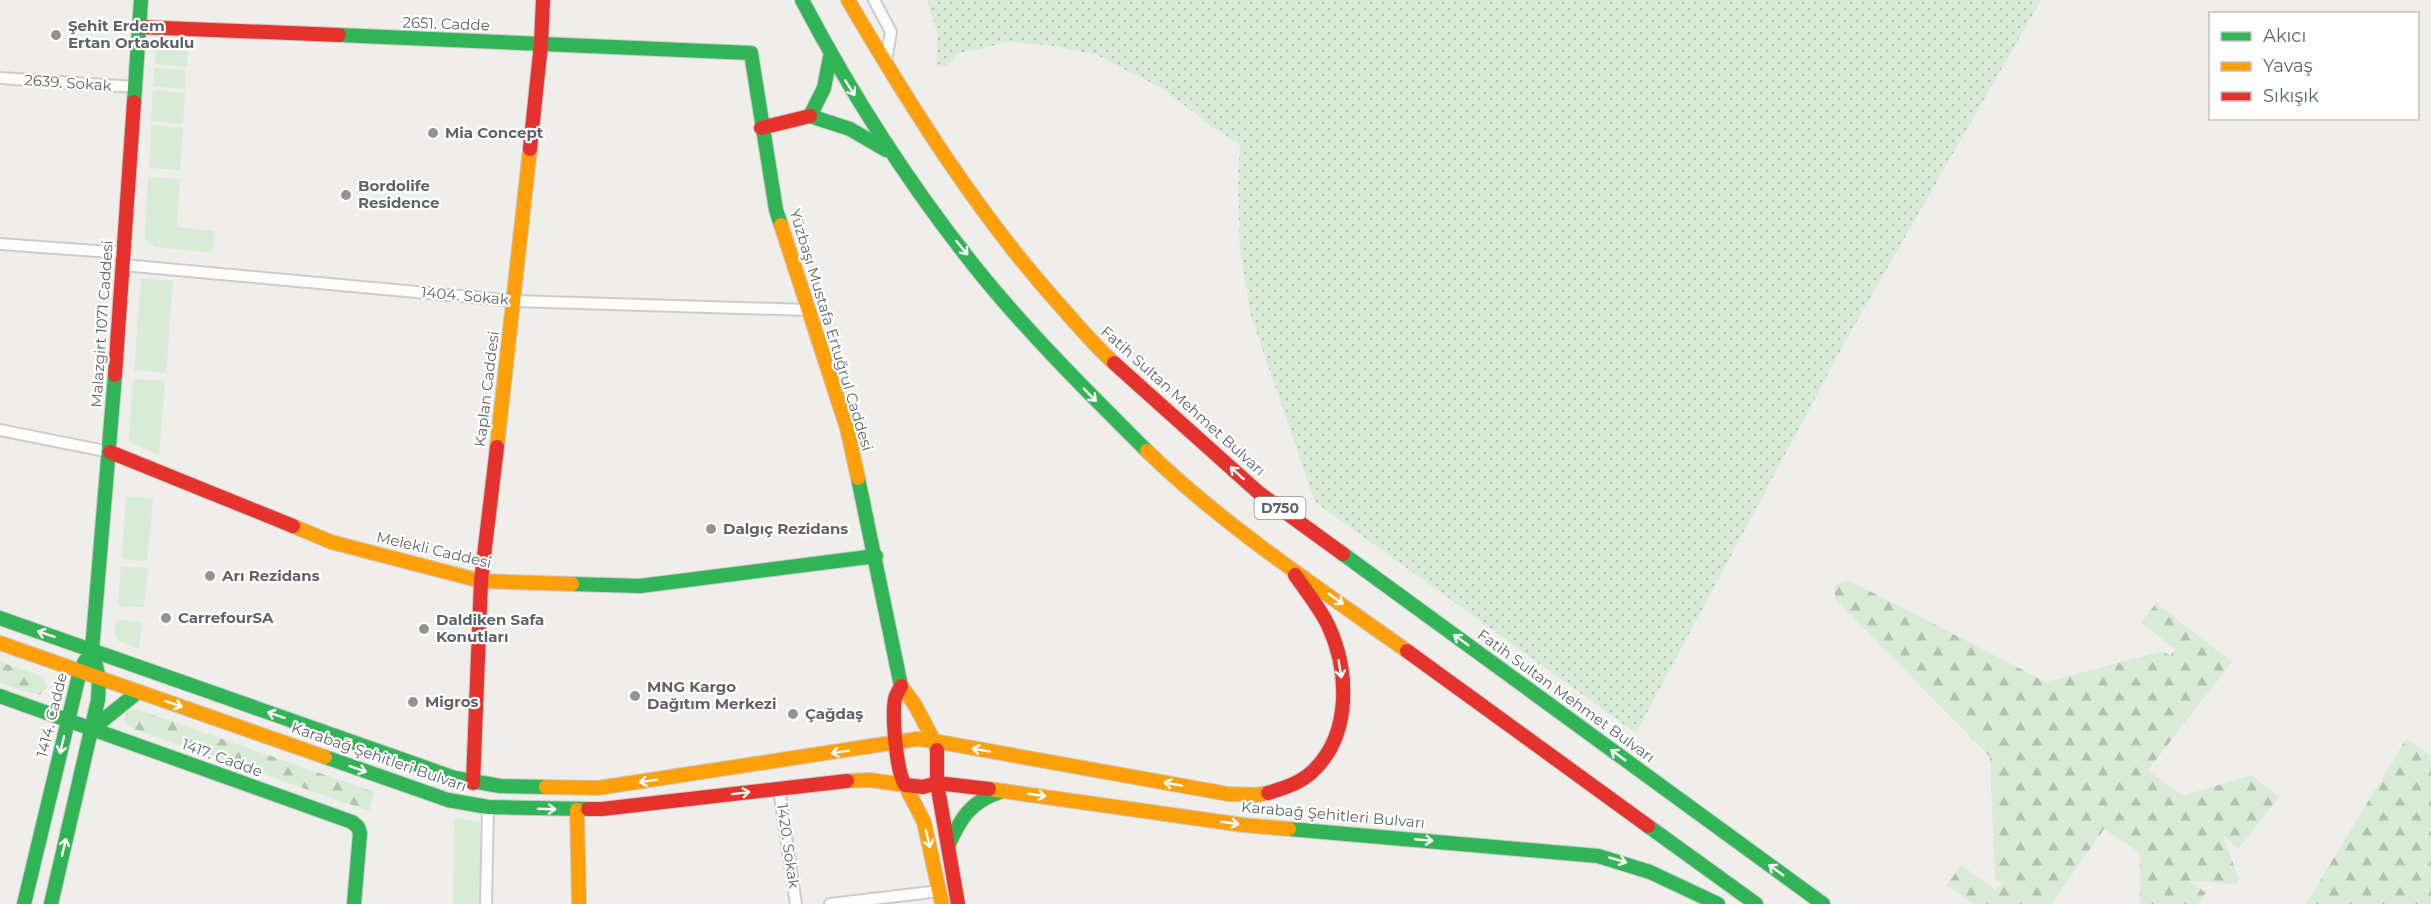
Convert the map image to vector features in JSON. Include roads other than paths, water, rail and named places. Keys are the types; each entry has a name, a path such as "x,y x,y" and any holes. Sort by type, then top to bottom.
{"main road":[{"name":"Malazgirt 1071 Caddesi","path":"92,650 110,452 141,0"},
{"name":"Kaplan Caddesi","path":"473,783 482,581 541,44 543,0"},
{"name":"D750","path":"802,0 830,57 891,153 955,240 1025,326 1093,399 1183,484 1285,562 1756,904"},
{"name":"Fatih Sultan Mehmet Bulvarı","path":"848,0 886,64 985,213 1033,276 1105,355 1259,493 1823,904"},
{"name":"2651. Cadde","path":"140,27 751,53"},
{"name":"Yüzbaşı Mustafa Ertuğrul Caddesi","path":"751,53 761,128 776,210 847,428 876,556 901,686 895,698 898,743"},
{"path":"810,116 824,88 830,57"},
{"path":"761,128 810,116 835,121 852,128 891,153"},
{"name":"Melekli Caddesi","path":"110,452 331,542 482,581 640,586 876,556"},
{"name":"Karabağ Şehitleri Bulvarı","path":"0,618 473,783 500,786 598,788 898,743 917,738 1228,794 1262,795 1285,789 1302,780 1321,764 1336,742 1342,716 1343,690 1340,666 1331,633 1317,605 1285,562"},
{"name":"Karabağ Şehitleri Bulvarı","path":"0,643 448,800 488,807 602,809 854,780 923,787 937,783 1243,825 1567,852 1611,858 1644,868 1718,904"},
{"path":"51,904 92,729 99,678 92,650"},
{"name":"1414. Cadde","path":"24,904 80,671 92,650"},
{"name":"Yüzbaşı Mustafa Ertuğrul Caddesi","path":"901,686 911,694 934,741"},
{"path":"92,729 108,720 125,700 138,692"},
{"name":"1417. Cadde","path":"0,696 352,822 358,826 360,833 354,904"},
{"path":"934,741 938,755 937,783 958,904"},
{"path":"898,743 898,770 924,822 941,897"},
{"path":"948,847 963,814 971,805 981,798 1008,791"},
{"path":"577,810 579,904"}],"street":[{"path":"874,0 891,32 886,64"},
{"name":"2639. Sokak","path":"0,78 135,87"},
{"name":"1404. Sokak","path":"0,244 514,301 807,309"},
{"path":"0,430 110,452"},
{"name":"1420. Sokak","path":"779,789 796,904"},
{"path":"486,904 488,807"},
{"path":"830,904 941,897"}],"place":[{"name":"Şehit Erdem Ertan Ortaokulu","path":"56,35"},
{"name":"Mia Concept","path":"433,133"},
{"name":"Bordolife Residence","path":"346,195"},
{"name":"Dalgıç Rezidans","path":"711,529"},
{"name":"Arı Rezidans","path":"210,576"},
{"name":"CarrefourSA","path":"166,618"},
{"name":"Daldiken Safa Konutları","path":"424,629"},
{"name":"MNG Kargo Dağıtım Merkezi","path":"635,696"},
{"name":"Migros","path":"413,702"},
{"name":"Çağdaş","path":"793,714"}]}
